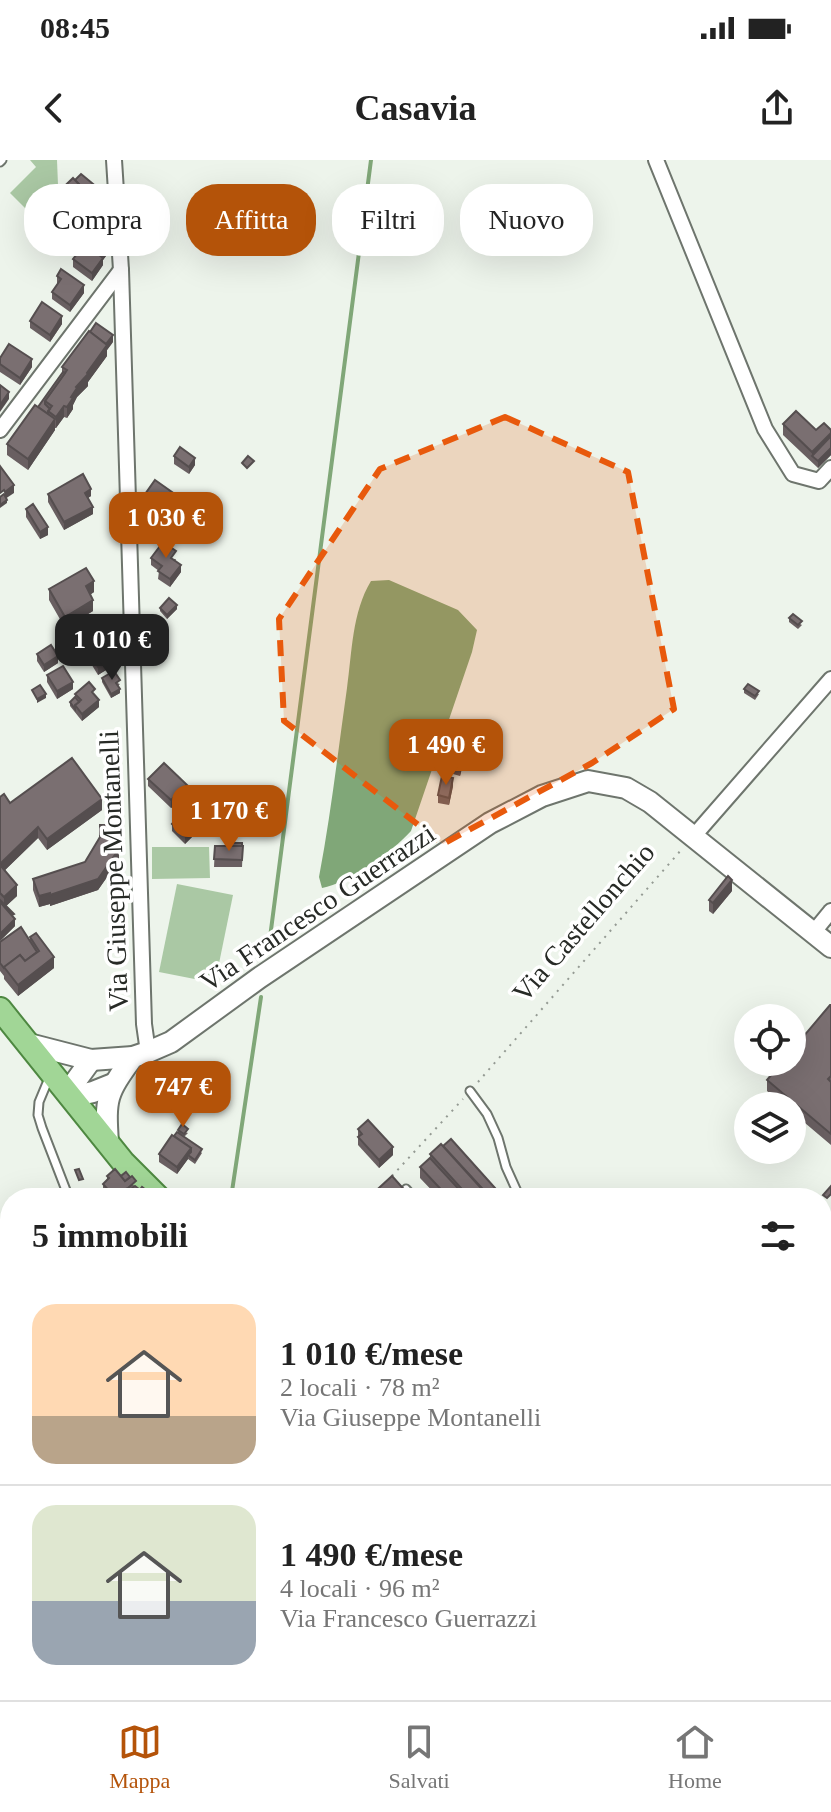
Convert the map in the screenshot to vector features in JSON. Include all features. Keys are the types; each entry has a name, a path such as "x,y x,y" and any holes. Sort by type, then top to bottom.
{"main road":[{"name":"Via Francesco Guerrazzi","path":"29,1044 91,1060 140,1055 171,1042 259,978 490,823 542,796 588,781 626,788 650,802 831,947"},
{"path":"0,1009 108,1143 149,1188"},
{"name":"Via Francesco Guerrazzi","path":"108,1143 106,1107 113,1084 140,1055"},
{"path":"71,1096 75,1082 91,1060"},
{"path":"71,1096 113,1084"}],"street":[{"name":"Via Giuseppe Montanelli","path":"114,160 121,270 144,1024 140,1055"},
{"path":"656,160 765,429 793,474 819,481 831,468"},
{"path":"0,430 121,270"},
{"name":"Via Castellonchio","path":"693,837 831,679"},
{"path":"813,933 831,911"}],"lane":[{"path":"52,1073 39,1102 38,1115 65,1188"},
{"path":"470,1091 487,1114 515,1188"}],"path":[{"name":"Via Castellonchio","path":"388,1180 693,837"}],"highlighted area":[{"path":"505,417 628,472 674,709 592,763 443,844 284,721 279,619 380,469"}],"shaded area":[{"path":"30,160 57,160 58,184 24,184 24,207 10,193 36,167"},
{"path":"389,580 458,610 477,630 411,831 370,866 322,888 319,877 356,619 371,581"},
{"path":"152,847 209,847 210,878 152,879"},
{"path":"177,884 233,895 215,983 159,972"}],"building":[{"path":"81,174 93,184 79,184 75,180"},
{"path":"75,256 103,258 92,273 73,259"},
{"path":"61,269 84,285 70,305 52,292 61,279 57,276"},
{"path":"42,302 62,316 50,335 30,321"},
{"path":"96,323 113,335 106,344 90,332"},
{"path":"89,331 107,345 76,387 67,407 64,406 56,417 48,411 52,406 45,401 67,370 62,367"},
{"path":"9,344 32,359 20,378 0,364 0,358"},
{"path":"63,372 45,401 50,409 48,414 38,407"},
{"path":"0,385 9,392 0,405"},
{"path":"35,405 55,419 28,459 7,444"},
{"path":"796,411 816,430 824,423 831,430 812,452 783,424"},
{"path":"831,436 831,448 818,461 812,456"},
{"path":"180,447 195,458 189,467 174,456"},
{"path":"248,456 254,461 247,468 242,463"},
{"path":"0,466 14,485 0,493"},
{"path":"83,474 91,489 85,493 93,507 64,522 48,494"},
{"path":"155,480 186,502 173,519 143,497"},
{"path":"4,494 7,500 0,505 0,497"},
{"path":"33,504 48,527 40,532 26,509"},
{"path":"186,509 198,518 188,531 184,529 182,533 173,526"},
{"path":"163,542 176,551 171,558 181,565 170,579 158,571 162,566 151,558"},
{"path":"86,568 94,581 86,586 93,600 65,617 49,589"},
{"path":"169,598 177,605 167,615 160,608"},
{"path":"793,614 802,621 798,625 789,618"},
{"path":"97,626 116,656 98,667 79,637"},
{"path":"111,632 121,648 118,650 122,656 116,660 103,637"},
{"path":"51,645 58,656 44,665 37,654"},
{"path":"63,666 73,682 57,691 47,675"},
{"path":"114,671 120,680 116,683 120,689 111,694 102,678"},
{"path":"89,682 99,700 82,714 75,705 81,700 75,694"},
{"path":"748,684 759,691 755,696 744,689"},
{"path":"40,685 46,694 37,699 32,690"},
{"path":"75,697 79,702 75,709 70,702"},
{"path":"451,745 465,748 460,768 446,765"},
{"path":"72,758 102,799 47,839 38,827 0,864 0,797 4,794 10,803"},
{"path":"164,763 187,785 171,800 148,779"},
{"path":"442,776 453,778 449,798 438,795"},
{"path":"182,793 186,797 179,805 174,801"},
{"path":"181,814 194,827 185,836 172,824"},
{"path":"100,825 118,825 119,845 116,848 119,849 98,879 39,896 33,879 85,862 100,837"},
{"path":"215,846 243,846 242,860 214,859"},
{"path":"0,865 17,885 4,897 0,893"},
{"path":"728,876 732,880 713,903 709,900"},
{"path":"0,902 15,919 0,934"},
{"path":"21,927 37,952 25,961 20,955 4,968 0,963 0,942"},
{"path":"36,933 54,957 18,985 4,967 20,955 25,961 39,951 30,937"},
{"path":"831,1005 831,1076 828,1079 831,1082 831,1134 806,1113 806,1092 781,1092 767,1080 770,1076 806,1076 806,1033"},
{"path":"368,1120 393,1147 379,1160 358,1137 362,1134 358,1129"},
{"path":"182,1124 188,1129 184,1134 178,1130"},
{"path":"177,1132 202,1149 195,1160 188,1155 191,1148 174,1136"},
{"path":"172,1135 191,1148 177,1167 159,1154"},
{"path":"451,1139 495,1188 482,1188 443,1146"},
{"path":"441,1144 481,1188 461,1188 430,1154"},
{"path":"430,1158 458,1188 440,1188 420,1167"},
{"path":"79,1169 83,1179 79,1180 75,1170"},
{"path":"115,1169 125,1181 132,1176 136,1181 128,1188 106,1188 103,1184 109,1178 107,1176"},
{"path":"126,1172 130,1177 125,1181 121,1176"},
{"path":"392,1176 403,1188 379,1188"}],"waterway":[{"path":"268,953 371,160"},
{"path":"232,1188 261,997"}]}
